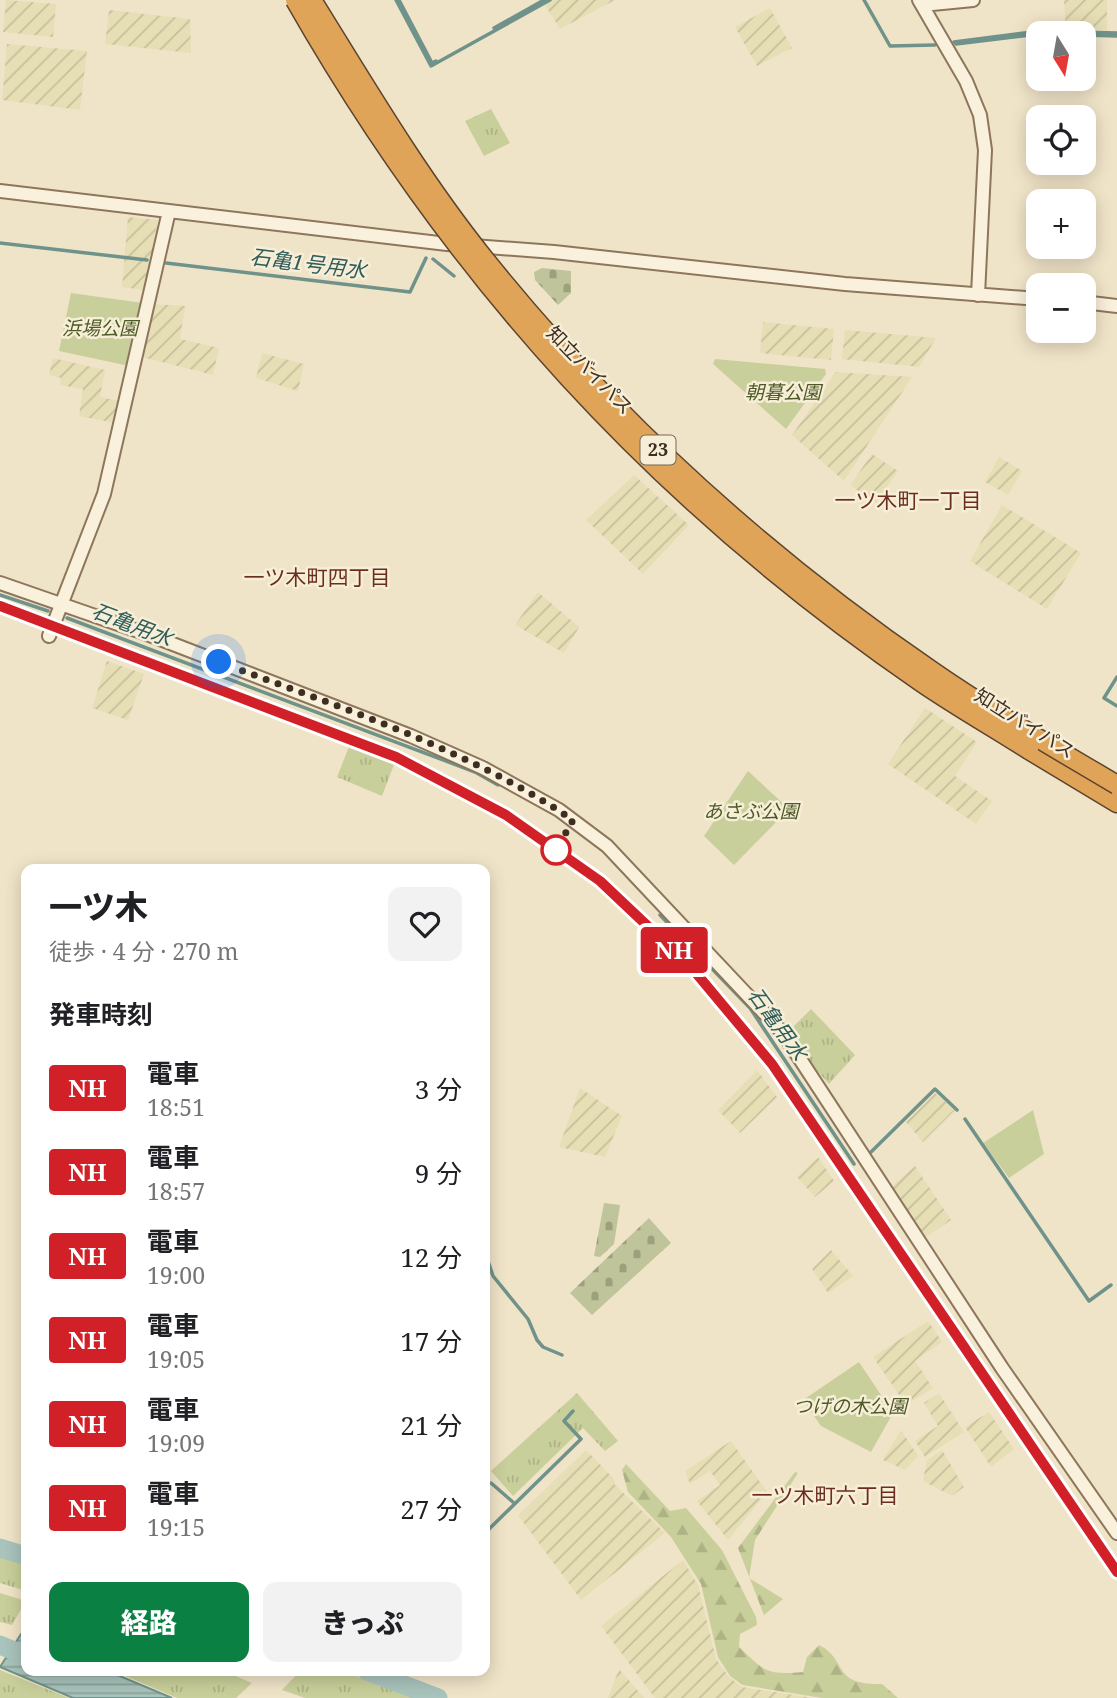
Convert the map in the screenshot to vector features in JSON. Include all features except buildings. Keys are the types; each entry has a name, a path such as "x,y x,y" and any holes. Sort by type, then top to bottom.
{"highway":[{"name":"知立バイパス","path":"295,0 351,94 432,215 529,336 598,411 721,527 804,595 921,682 1117,803"},
{"name":"知立バイパス","path":"312,0 400,141 481,255 539,325 673,464 732,518 860,620 933,672 1117,785"}],"street":[{"path":"973,0 921,2 966,81 980,115 985,150 978,295"},
{"path":"0,191 447,244 1026,298"},
{"path":"49,636 104,494 169,211"},
{"path":"1096,304 1117,306"},
{"path":"0,583 147,634 411,736 482,768 559,810 607,846 774,1023 825,1096 1002,1368 1117,1533"}],"shaded area":[{"path":"6,0 56,4 53,37 3,32"},
{"path":"553,0 615,0 560,29 545,5"},
{"path":"1064,0 1107,0 1107,30 1096,30 1096,21 1065,21"},
{"path":"770,8 792,48 757,66 735,27"},
{"path":"109,10 190,19 191,53 105,44"},
{"path":"7,44 87,51 80,110 2,100"},
{"path":"128,217 158,220 144,290 122,287"},
{"path":"153,304 185,306 180,339 219,348 213,375 142,357"},
{"path":"763,322 834,329 831,360 760,353"},
{"path":"845,330 936,338 919,367 842,359"},
{"path":"262,353 304,364 298,391 256,378"},
{"path":"53,358 105,370 100,397 119,401 115,423 79,416 83,389 60,385 61,378 49,375"},
{"path":"836,372 912,377 844,481 792,435"},
{"path":"872,454 898,471 876,503 850,485"},
{"path":"999,457 1022,471 1008,495 985,482"},
{"path":"634,475 689,525 643,574 586,520"},
{"path":"1002,505 1081,553 1047,609 970,561"},
{"path":"538,592 579,627 564,653 515,625"},
{"path":"107,661 144,674 128,720 92,708"},
{"path":"925,708 977,742 955,776 992,801 976,824 888,764"},
{"path":"757,1070 777,1097 740,1133 718,1110"},
{"path":"580,1088 622,1116 605,1157 559,1147"},
{"path":"935,1093 955,1110 923,1142 906,1122"},
{"path":"818,1157 834,1181 815,1197 797,1177"},
{"path":"915,1166 951,1220 923,1239 890,1188"},
{"path":"831,1250 853,1276 828,1293 812,1269"},
{"path":"928,1321 942,1342 915,1361 933,1388 906,1405 873,1357"},
{"path":"939,1393 964,1432 925,1457 915,1441 938,1426 924,1403"},
{"path":"989,1412 1014,1449 991,1467 965,1427"},
{"path":"901,1430 918,1456 905,1470 883,1460"},
{"path":"731,1441 767,1492 728,1540 697,1501 720,1485 710,1471 690,1484 685,1471"},
{"path":"586,1450 614,1479 615,1485 665,1533 581,1600 518,1515"},
{"path":"942,1450 964,1487 952,1496 923,1481 927,1460"},
{"path":"683,1560 698,1585 716,1659 729,1677 742,1687 813,1698 655,1698 601,1626"},
{"path":"619,1669 644,1698 608,1698"}],"green space":[{"path":"491,109 510,143 484,156 465,121"},
{"path":"542,268 571,271 571,293 558,305 535,280 534,272"},
{"name":"浜場公園","path":"71,293 143,303 129,366 59,351"},
{"name":"朝暮公園","path":"715,359 825,369 826,374 786,429 713,364"},
{"path":"350,744 395,762 382,796 337,777"},
{"name":"あさぶ公園","path":"748,771 789,809 734,865 704,836"},
{"path":"811,1009 855,1055 829,1084 785,1035"},
{"path":"1033,1110 1044,1154 1009,1178 983,1143"},
{"path":"604,1203 620,1205 614,1244 600,1257 594,1256"},
{"path":"649,1218 671,1243 592,1315 570,1293"},
{"name":"つげの木公園","path":"859,1362 893,1413 871,1452 821,1426 803,1400"},
{"path":"577,1393 618,1441 605,1451 583,1428 513,1496 491,1471"},
{"path":"626,1464 670,1511 686,1508 722,1550 756,1617 757,1625 740,1634 739,1647 755,1662 773,1672 803,1672 807,1657 819,1645 828,1651 847,1676 866,1683 882,1684 898,1698 822,1698 743,1685 730,1676 718,1657 701,1584 671,1537 628,1492 622,1470"},
{"path":"795,1472 798,1473 755,1540 749,1577 738,1548"},
{"path":"0,1556 21,1563 21,1589 0,1583"},
{"path":"750,1579 783,1599 764,1615"},
{"path":"0,1593 21,1599 21,1610 12,1625 0,1622"},
{"path":"0,1670 69,1698 0,1698"},
{"path":"126,1676 236,1676 252,1683 236,1698 177,1698"},
{"path":"295,1676 356,1676 413,1698 305,1698 282,1690"}],"water":[{"path":"21,1634 21,1676 0,1667"},
{"path":"21,1676 120,1676 172,1698 73,1698"}],"waterway":[{"path":"396,0 431,66 550,0"},
{"path":"399,0 432,63 436,61"},
{"path":"494,28 544,0"},
{"path":"864,0 890,46 935,45"},
{"path":"954,42 1040,31 1117,33"},
{"path":"956,44 1026,35"},
{"path":"1096,35 1117,36"},
{"name":"石亀1号用水","path":"0,243 147,260"},
{"name":"石亀1号用水","path":"166,263 410,292 426,258"},
{"name":"石亀1号用水","path":"433,259 454,276"},
{"name":"石亀用水","path":"0,595 48,611"},
{"name":"石亀用水","path":"67,618 475,772 498,785"},
{"path":"1117,677 1104,698 1117,706"},
{"name":"石亀用水","path":"660,915 750,1008 854,1164"},
{"name":"石亀用水","path":"871,1152 935,1089 957,1110"},
{"name":"石亀用水","path":"965,1119 1089,1301 1111,1285"},
{"path":"490,1267 493,1276 528,1319 537,1340 543,1347 562,1355"},
{"path":"490,1528 581,1439 564,1421 573,1411"},
{"path":"491,1483 514,1503"},
{"path":"0,1548 21,1554"},
{"path":"0,1645 21,1654"},
{"path":"380,1676 438,1698"}],"railway":[{"path":"0,606 396,757 506,815 600,881 691,967 771,1064 1117,1572"}],"train":[{"name":"NH","path":"0,606 396,757 506,815 600,881 691,967 772,1064 1117,1572"}],"district":[{"name":"一ツ木町一丁目","path":"908,501"},
{"name":"一ツ木町四丁目","path":"317,578"},
{"name":"一ツ木町六丁目","path":"825,1496"}],"route":[{"path":"219,662 411,736 482,768 559,810 573,820 556,850"}]}
